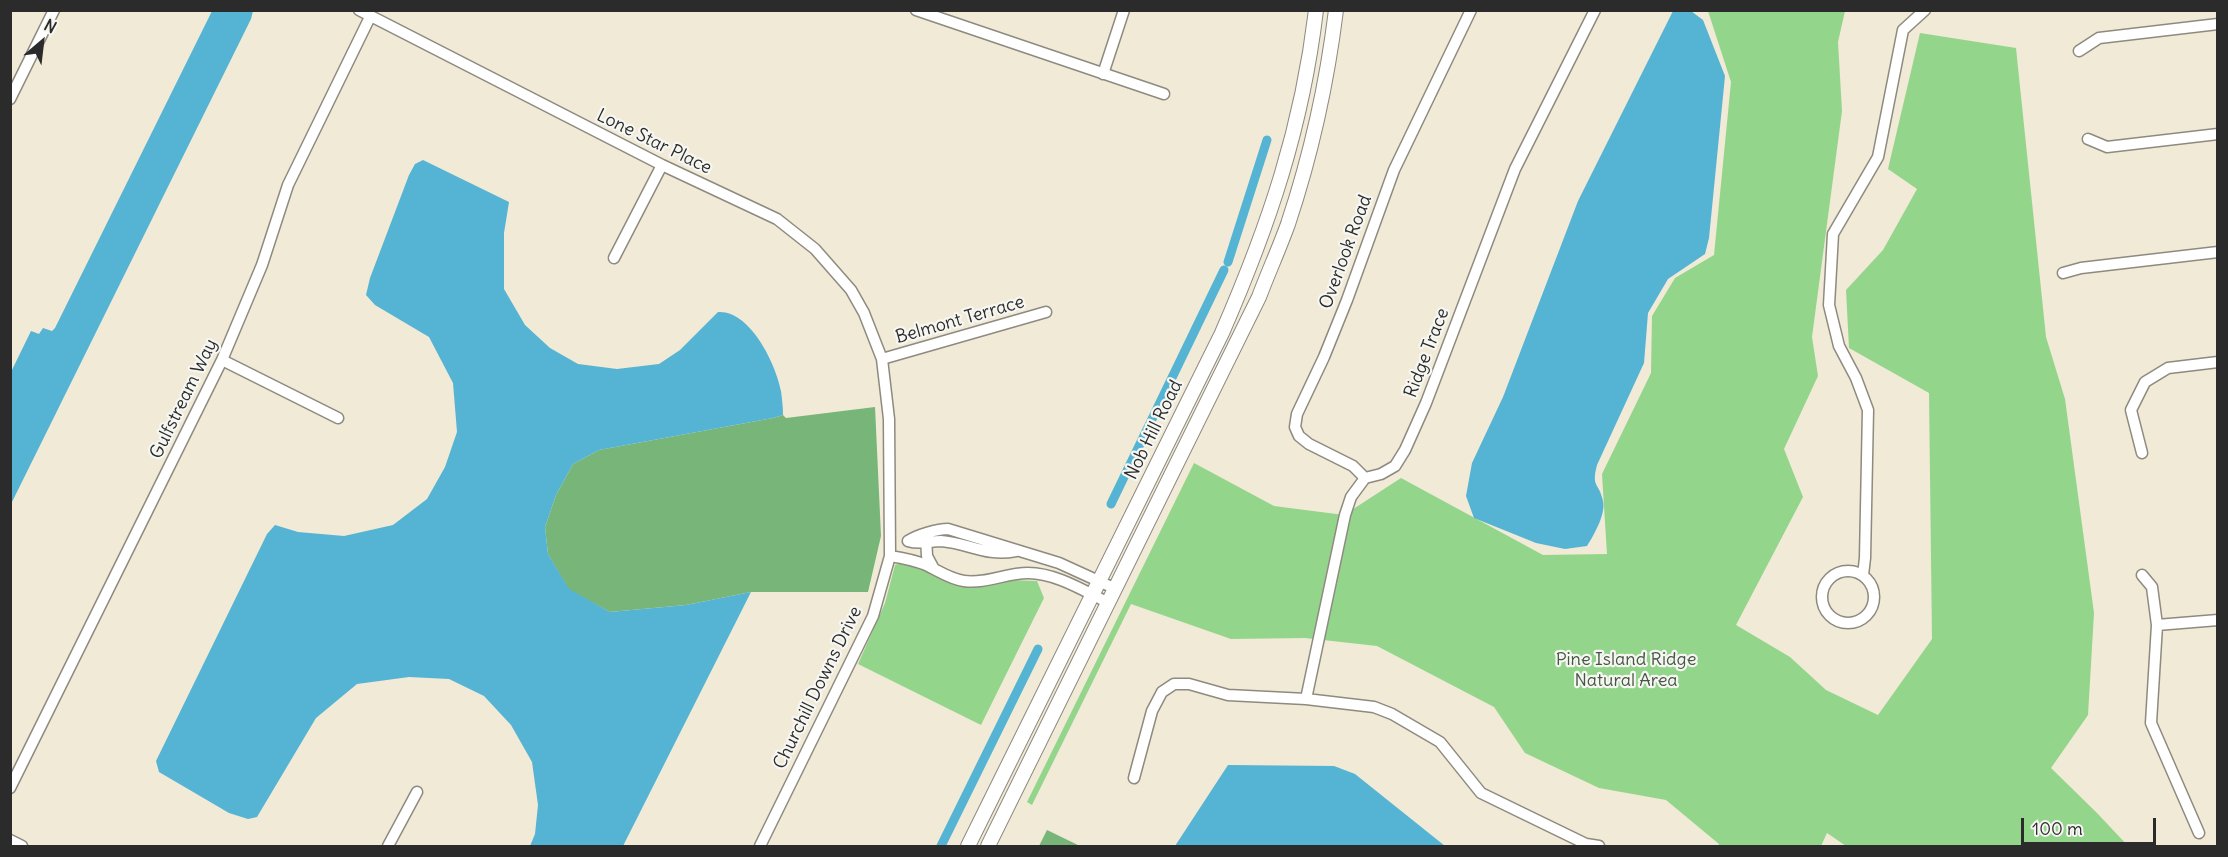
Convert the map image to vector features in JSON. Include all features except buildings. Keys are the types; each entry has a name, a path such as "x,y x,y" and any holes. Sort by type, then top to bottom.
{"main road":[{"name":"Nob Hill Road","path":"968,846 1222,333 1261,240 1298,120 1316,10"},
{"name":"Nob Hill Road","path":"988,846 1259,297 1287,226 1306,162 1326,82 1336,10"}],"street":[{"path":"10,99 54,10"},
{"name":"Lone Star Place","path":"358,10 662,165 777,219 815,249 851,290 864,313 882,359"},
{"path":"916,10 1164,94"},
{"path":"1103,74 1124,10"},
{"name":"Overlook Road","path":"1365,478 1353,465 1309,444 1299,436 1295,426 1296,414 1324,357 1347,300 1394,170 1471,10"},
{"name":"Ridge Trace","path":"1365,478 1381,474 1395,466 1405,450 1426,403 1515,170 1595,10"},
{"path":"1863,575 1843,571 1827,579 1823,587 1822,604 1834,619 1849,623 1858,621 1870,610 1874,594 1872,586 1863,575 1868,410 1856,378 1839,346 1829,305 1833,234 1878,157 1903,30 1925,10"},
{"name":"Gulfstream Way","path":"10,788 222,360 262,265 288,185 370,17"},
{"path":"2079,51 2099,38 2217,24"},
{"path":"2088,139 2107,147 2217,135"},
{"path":"615,258 662,165"},
{"path":"2063,273 2081,268 2217,252"},
{"name":"Belmont Terrace","path":"882,359 1046,312"},
{"name":"Churchill Downs Drive","path":"760,846 873,616 890,556 892,540 889,419 882,359"},
{"path":"222,360 338,418"},
{"path":"2142,453 2131,410 2145,382 2168,368 2217,363"},
{"path":"1306,699 1344,515 1351,497 1365,478"},
{"path":"934,570 927,556 926,539 935,529 948,529 1059,562 1116,589"},
{"path":"892,540 908,541 914,537 926,539"},
{"path":"890,556 915,560 950,577 968,582 1027,573 1043,575 1109,603"},
{"path":"2142,575 2152,586 2157,625 2151,723 2199,833"},
{"path":"2157,625 2217,620"},
{"path":"1134,778 1152,711 1162,692 1174,684 1189,684 1228,694 1306,699 1374,707 1392,714 1440,742 1481,793 1586,844 1599,846"},
{"path":"388,846 417,792"},
{"path":"10,840 22,846"}],"green space":[{"name":"Pine Island Ridge Natural Area","path":"1708,11 1845,11 1838,42 1842,111 1812,337 1818,376 1784,449 1803,497 1736,625 1790,657 1826,690 1878,715 1932,639 1929,393 1849,348 1846,290 1883,250 1917,189 1888,169 1920,33 2016,48 2046,337 2065,399 2094,613 2088,715 2051,768 2128,846 1846,846 1827,833 1821,846 1718,846 1719,844 1666,800 1599,788 1525,753 1494,707 1377,646 1305,638 1231,639 1131,604 1032,805 1027,802 1194,463 1274,506 1344,515 1401,478 1543,555 1607,554 1602,474 1651,373 1652,316 1675,278 1714,255 1731,82"},
{"path":"875,407 881,536 868,592 751,592 686,605 610,612 569,590 548,554 545,527 556,495 573,464 599,450 783,415 786,418"},
{"path":"902,562 918,566 956,585 974,587 1012,580 1037,581 1044,598 981,725 858,664 885,603 895,565"},
{"path":"1047,830 1080,846 1039,846"}],"water":[{"path":"212,11 253,11 11,504 11,372 31,331 39,334 43,328 52,331 55,328"},
{"path":"1673,11 1691,11 1703,20 1725,76 1709,238 1705,254 1668,279 1648,313 1644,363 1595,472 1595,481 1603,501 1603,512 1590,541 1587,546 1565,549 1536,543 1474,518 1466,496 1472,463 1503,397 1578,201"},
{"path":"423,160 509,202 504,233 504,289 525,325 550,348 578,364 617,369 659,364 680,350 718,312 730,314 751,329 774,367 778,380 783,415 599,450 573,464 556,495 545,527 548,554 569,589 610,612 686,605 751,592 623,846 530,846 535,834 538,805 532,762 511,725 484,696 449,679 409,677 357,684 316,718 257,817 248,819 229,813 159,772 156,761 267,534 275,525 298,532 344,536 393,525 427,499 445,467 457,432 453,383 429,337 375,305 366,295 370,278 409,175 415,164"},
{"path":"1228,765 1334,766 1355,774 1445,846 1175,846"}],"waterway":[{"path":"1228,262 1267,140"},
{"path":"1111,504 1224,270"},
{"path":"941,846 1038,649"}]}
